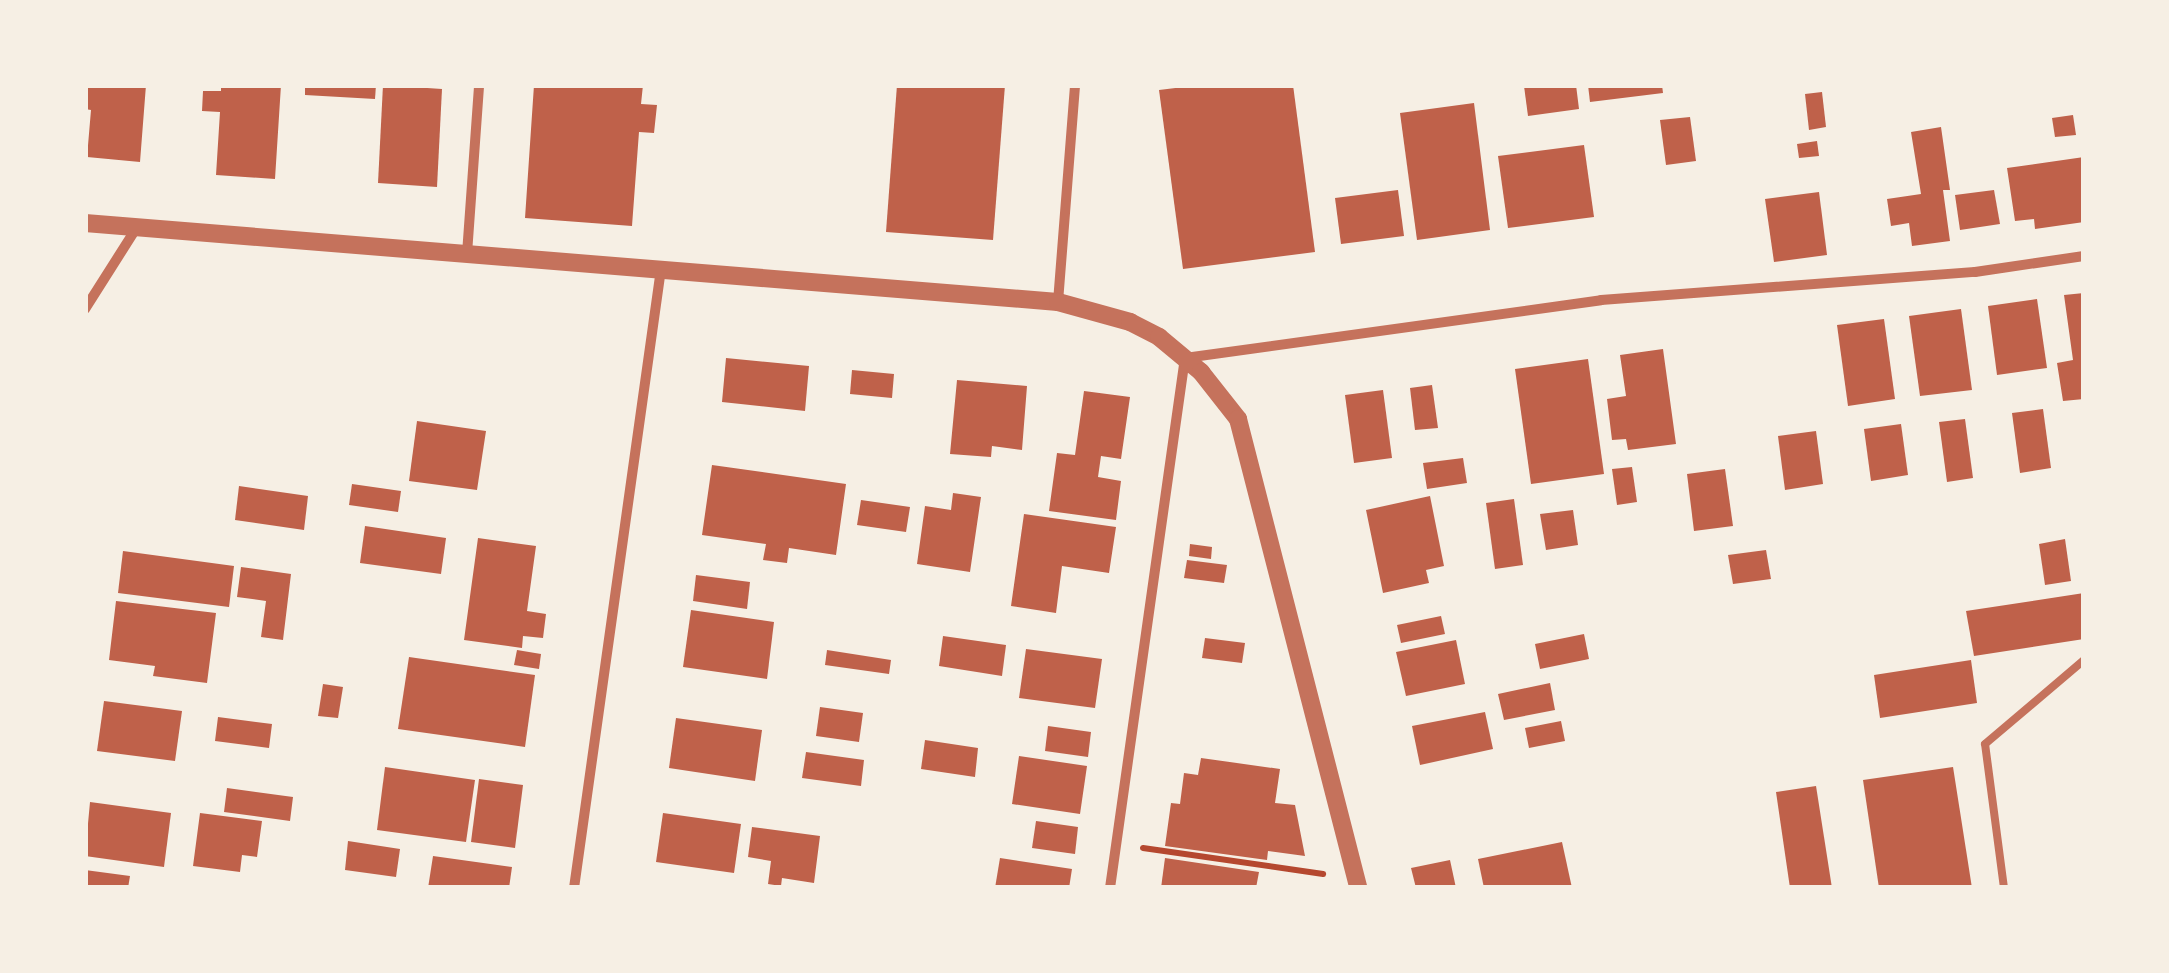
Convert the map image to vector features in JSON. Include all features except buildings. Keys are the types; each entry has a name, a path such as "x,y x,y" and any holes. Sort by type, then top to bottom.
{"street":[{"path":"467,254 480,85"},
{"path":"1058,302 1075,85"},
{"path":"85,223 1058,302 1130,322 1185,358 1238,420 1356,883"},
{"path":"85,309 137,228"},
{"path":"1185,358 1600,300 1975,272 2084,256"},
{"path":"574,888 661,268"},
{"path":"1110,888 1185,358"}],"lane":[{"path":"2004,888 1986,744 2084,660"}],"path":[{"path":"1116,845 1356,883"}]}
